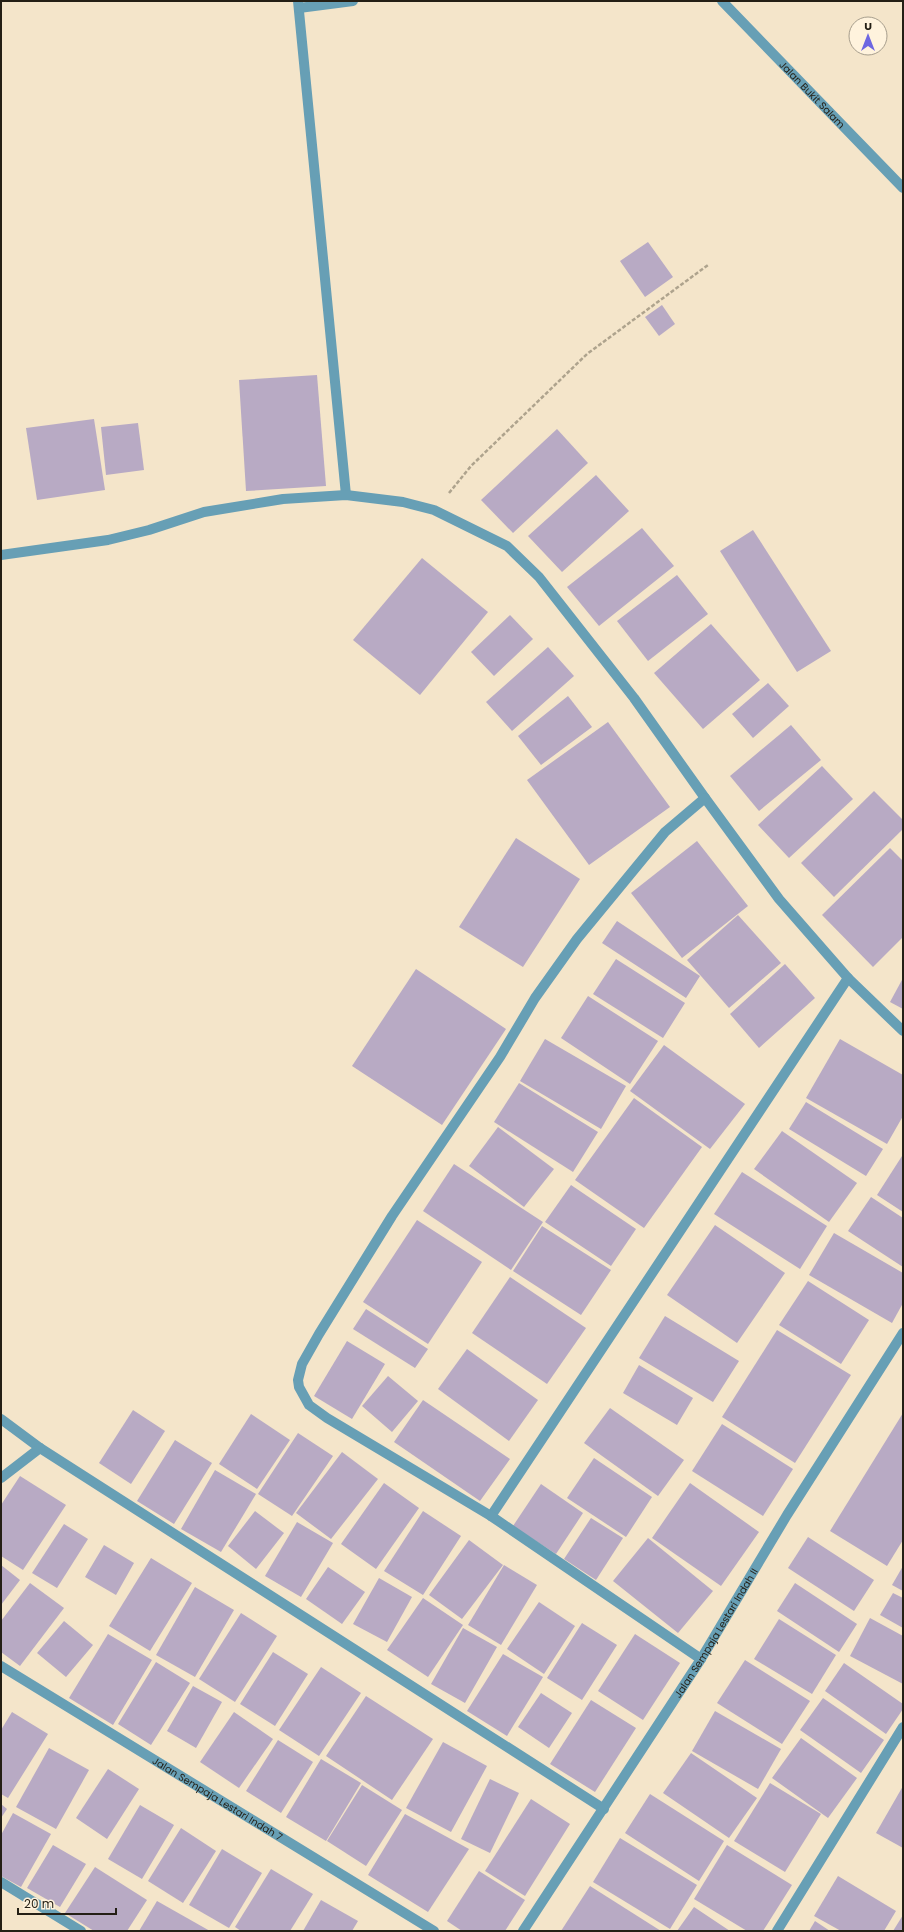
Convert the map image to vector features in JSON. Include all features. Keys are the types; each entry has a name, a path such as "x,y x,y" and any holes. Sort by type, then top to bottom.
{"street":[{"path":"346,495 299,4 353,1"},
{"name":"Jalan Bukit Salam","path":"722,1 903,188"},
{"path":"1,555 108,540 149,530 204,512 219,509 283,499 346,495 403,502 434,510 507,546 540,577 634,698 704,798 780,899 848,978 903,1031"},
{"path":"701,1659 491,1516 327,1418 309,1404 299,1387 298,1380 302,1364 392,1216 500,1057 535,998 624,880 665,832 704,798"},
{"path":"491,1516 848,978"},
{"name":"Jalan Sempaja Lestari Indah II","path":"523,1931 701,1659 787,1515 903,1333"},
{"path":"1,1419 40,1448 312,1620 604,1808"},
{"path":"1,1478 40,1448"},
{"name":"Jalan Sempaja Lestari Indah 7","path":"1,1666 434,1931"},
{"path":"777,1931 903,1728"},
{"path":"1,1882 81,1931"}],"path":[{"path":"434,510 471,466 587,354 708,265"}],"building":[{"path":"648,242 673,277 645,297 620,261"},
{"path":"662,305 675,324 659,336 645,317"},
{"path":"317,375 326,486 246,491 239,380"},
{"path":"94,419 105,490 37,500 26,428"},
{"path":"138,423 144,470 106,475 101,427"},
{"path":"557,429 588,463 513,533 481,500"},
{"path":"596,475 629,511 562,572 528,536"},
{"path":"642,528 674,566 599,626 567,587"},
{"path":"753,530 831,651 797,672 720,551"},
{"path":"422,558 488,612 420,695 353,640"},
{"path":"677,575 708,614 648,661 617,621"},
{"path":"510,615 533,639 494,676 471,652"},
{"path":"711,624 760,680 703,729 654,673"},
{"path":"548,647 574,676 512,731 486,702"},
{"path":"768,683 789,706 753,738 732,714"},
{"path":"568,696 592,727 541,765 518,736"},
{"path":"608,722 670,807 589,865 527,780"},
{"path":"791,725 821,760 759,811 730,776"},
{"path":"822,766 853,799 789,858 758,825"},
{"path":"874,791 903,820 903,829 834,897 801,863"},
{"path":"516,838 580,879 523,967 459,927"},
{"path":"697,841 748,906 682,958 631,893"},
{"path":"890,848 903,861 903,937 873,967 822,915"},
{"path":"738,915 781,963 729,1008 687,960"},
{"path":"617,921 700,976 686,998 602,943"},
{"path":"616,959 685,1003 663,1038 593,994"},
{"path":"785,964 815,998 759,1048 730,1014"},
{"path":"416,969 506,1029 442,1125 352,1066"},
{"path":"903,978 903,1009 890,1002"},
{"path":"588,996 658,1041 630,1084 561,1038"},
{"path":"545,1039 626,1086 601,1129 520,1081"},
{"path":"840,1039 903,1075 903,1116 887,1144 806,1098"},
{"path":"664,1045 745,1104 710,1149 630,1091"},
{"path":"519,1083 598,1132 573,1172 494,1122"},
{"path":"634,1098 702,1147 644,1228 575,1180"},
{"path":"806,1102 883,1149 866,1176 789,1129"},
{"path":"498,1127 554,1169 524,1207 469,1166"},
{"path":"782,1131 857,1183 829,1222 754,1169"},
{"path":"902,1156 903,1157 903,1212 877,1195"},
{"path":"454,1164 543,1222 511,1270 423,1211"},
{"path":"742,1172 827,1226 800,1269 714,1214"},
{"path":"571,1185 636,1229 611,1266 545,1222"},
{"path":"871,1197 903,1218 903,1267 848,1231"},
{"path":"417,1220 482,1262 428,1344 363,1302"},
{"path":"715,1225 785,1273 737,1343 667,1295"},
{"path":"542,1226 611,1270 581,1315 513,1271"},
{"path":"834,1233 903,1273 903,1303 892,1323 809,1275"},
{"path":"510,1277 586,1328 547,1384 472,1333"},
{"path":"808,1281 869,1320 841,1364 779,1325"},
{"path":"366,1309 428,1349 415,1368 353,1329"},
{"path":"665,1316 739,1361 713,1402 639,1358"},
{"path":"777,1330 851,1375 795,1463 722,1417"},
{"path":"347,1341 385,1364 352,1419 314,1396"},
{"path":"467,1349 538,1400 509,1441 438,1389"},
{"path":"639,1365 693,1398 677,1425 623,1393"},
{"path":"388,1376 418,1401 392,1432 362,1406"},
{"path":"423,1400 510,1459 480,1501 394,1442"},
{"path":"610,1408 684,1460 658,1496 584,1443"},
{"path":"133,1410 165,1431 131,1484 99,1463"},
{"path":"903,1413 903,1540 887,1566 830,1531"},
{"path":"251,1414 290,1440 257,1489 219,1464"},
{"path":"722,1424 793,1469 763,1516 692,1471"},
{"path":"298,1433 333,1456 292,1516 258,1494"},
{"path":"175,1440 212,1463 174,1524 137,1501"},
{"path":"342,1452 378,1479 331,1539 296,1513"},
{"path":"594,1458 652,1497 626,1537 567,1498"},
{"path":"215,1470 256,1494 221,1552 181,1529"},
{"path":"20,1476 66,1505 23,1570 1,1556 1,1505"},
{"path":"384,1483 419,1508 376,1569 341,1544"},
{"path":"690,1483 759,1532 721,1586 652,1538"},
{"path":"541,1484 583,1513 556,1554 513,1526"},
{"path":"255,1511 284,1533 256,1569 228,1546"},
{"path":"423,1511 461,1536 423,1595 384,1571"},
{"path":"591,1518 623,1538 596,1580 564,1559"},
{"path":"297,1522 333,1543 301,1597 265,1576"},
{"path":"64,1524 88,1539 57,1588 32,1573"},
{"path":"808,1537 874,1580 854,1611 788,1568"},
{"path":"648,1538 713,1591 678,1633 613,1581"},
{"path":"469,1540 503,1565 462,1619 429,1595"},
{"path":"104,1545 134,1563 116,1595 85,1577"},
{"path":"151,1558 192,1583 150,1651 109,1626"},
{"path":"1,1565 20,1580 1,1605"},
{"path":"504,1565 537,1585 501,1645 468,1625"},
{"path":"903,1566 903,1591 892,1585"},
{"path":"328,1567 365,1592 342,1624 306,1599"},
{"path":"379,1578 412,1597 387,1642 353,1624"},
{"path":"30,1583 64,1608 20,1666 1,1652 1,1621"},
{"path":"795,1583 857,1624 839,1652 777,1611"},
{"path":"195,1587 234,1610 195,1677 156,1655"},
{"path":"893,1593 903,1598 903,1628 880,1615"},
{"path":"423,1598 463,1625 428,1677 387,1650"},
{"path":"539,1602 575,1626 544,1674 507,1649"},
{"path":"241,1613 277,1636 235,1702 199,1679"},
{"path":"870,1618 903,1636 903,1684 850,1656"},
{"path":"779,1619 836,1655 812,1694 754,1659"},
{"path":"64,1621 93,1645 66,1677 37,1653"},
{"path":"582,1623 617,1645 582,1700 547,1678"},
{"path":"463,1628 497,1647 465,1703 431,1684"},
{"path":"108,1634 152,1660 113,1725 69,1698"},
{"path":"635,1634 680,1663 643,1720 598,1691"},
{"path":"273,1652 308,1674 275,1726 240,1704"},
{"path":"503,1654 543,1677 507,1736 467,1711"},
{"path":"745,1660 810,1701 782,1744 717,1703"},
{"path":"156,1662 190,1683 151,1745 118,1724"},
{"path":"844,1663 903,1704 903,1709 886,1734 825,1691"},
{"path":"321,1667 361,1693 319,1756 279,1730"},
{"path":"193,1686 222,1702 196,1748 167,1731"},
{"path":"541,1693 572,1713 549,1748 518,1727"},
{"path":"366,1696 433,1739 392,1800 326,1756"},
{"path":"823,1698 884,1740 861,1773 800,1730"},
{"path":"591,1700 636,1728 595,1792 550,1764"},
{"path":"715,1711 781,1749 758,1789 692,1751"},
{"path":"12,1712 48,1734 8,1798 1,1794 1,1730"},
{"path":"234,1712 273,1739 239,1788 200,1762"},
{"path":"801,1738 857,1778 828,1818 772,1778"},
{"path":"278,1740 313,1762 281,1813 246,1791"},
{"path":"443,1742 487,1766 451,1832 406,1808"},
{"path":"49,1748 89,1770 56,1829 16,1807"},
{"path":"691,1753 757,1798 729,1838 663,1793"},
{"path":"321,1759 361,1783 326,1841 286,1817"},
{"path":"108,1769 139,1789 107,1839 76,1818"},
{"path":"490,1779 519,1793 490,1853 461,1839"},
{"path":"770,1783 821,1814 785,1872 734,1841"},
{"path":"362,1785 402,1810 366,1866 327,1841"},
{"path":"903,1786 903,1848 876,1833"},
{"path":"650,1794 724,1841 699,1881 625,1833"},
{"path":"531,1799 570,1824 525,1896 485,1871"},
{"path":"1,1804 7,1809 1,1818"},
{"path":"140,1805 174,1825 142,1879 108,1859"},
{"path":"13,1813 51,1834 21,1887 1,1876 1,1835"},
{"path":"405,1814 469,1849 428,1912 368,1875"},
{"path":"181,1828 216,1851 183,1903 148,1881"},
{"path":"620,1838 697,1885 670,1929 593,1882"},
{"path":"53,1845 86,1864 60,1907 27,1888"},
{"path":"727,1845 792,1885 763,1931 747,1931 694,1899"},
{"path":"222,1849 262,1873 229,1928 189,1905"},
{"path":"95,1867 147,1900 127,1931 94,1931 65,1913"},
{"path":"271,1869 313,1894 290,1931 241,1931 235,1927"},
{"path":"479,1871 525,1900 505,1931 462,1931 447,1921"},
{"path":"838,1876 896,1911 884,1931 841,1931 814,1916"},
{"path":"590,1886 661,1931 561,1931"},
{"path":"321,1900 358,1921 352,1931 303,1931"},
{"path":"157,1901 210,1931 139,1931"},
{"path":"694,1907 730,1931 677,1931"},
{"path":"903,1915 903,1931 893,1931"},
{"path":"815,1921 830,1931 809,1931"}]}
